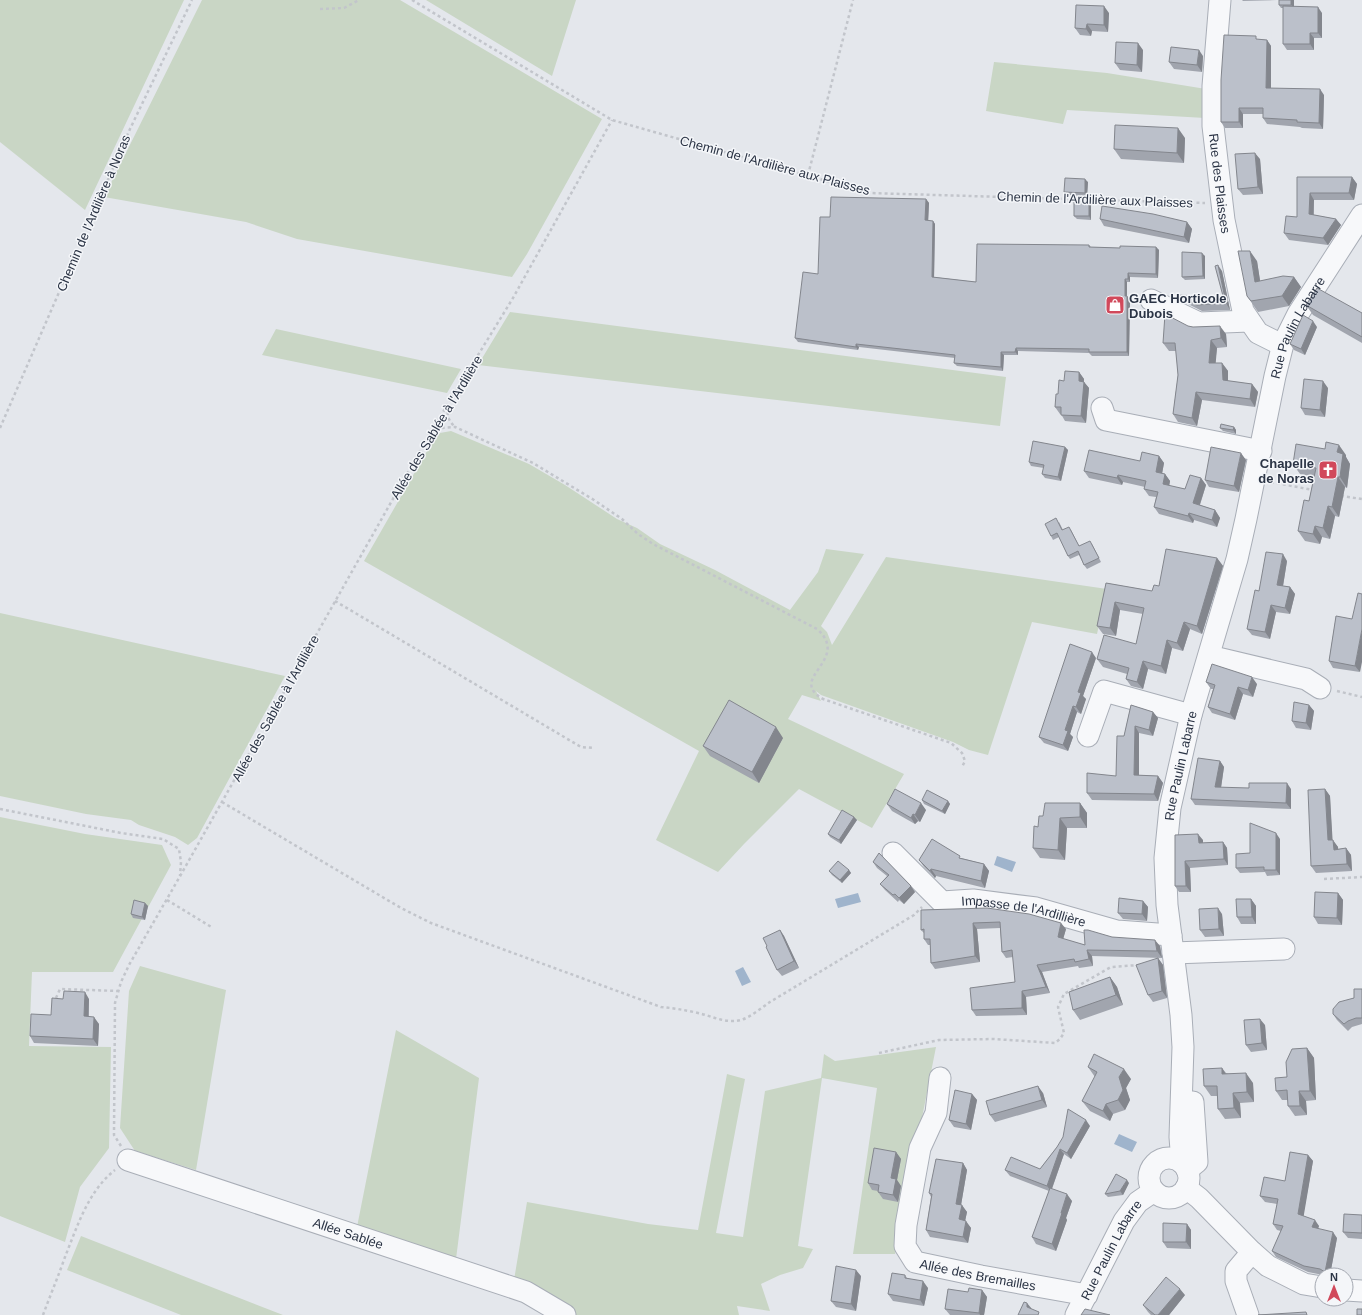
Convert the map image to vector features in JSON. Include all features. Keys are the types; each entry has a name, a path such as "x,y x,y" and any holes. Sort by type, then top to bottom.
{"street":[{"name":"Rue des Plaisses","path":"1220,0 1213,86 1213,126 1221,203 1242,311 1258,333 1283,344"},
{"name":"Rue Paulin Labarre","path":"1160,1160 1170,1138 1182,1082 1183,1047 1181,1015 1167,905 1165,858 1170,808 1191,715 1237,559 1261,451 1274,376 1283,344 1298,314 1362,215"},
{"path":"1151,300 1199,323 1249,321"},
{"path":"1102,408 1106,420 1261,451"},
{"path":"1209,656 1306,679 1320,688"},
{"path":"1088,736 1104,691 1191,715"},
{"name":"Impasse de l'Ardillière","path":"893,853 942,902 973,900 1036,908 1116,932 1172,944"},
{"path":"1172,944 1284,949"},
{"name":"Allée des Bremailles","path":"940,1078 936,1113 920,1148 906,1225 905,1246 915,1262 1087,1296"},
{"path":"1182,1082 1192,1091 1198,1162 1185,1174 1182,1193 1171,1197 1159,1195 1154,1191 1149,1180 1155,1164 1160,1160 1171,1158 1185,1174 1198,1197 1252,1252 1268,1266 1304,1284 1314,1286"},
{"name":"Allée Sablée","path":"128,1160 526,1292 565,1315"},
{"name":"Rue Paulin Labarre","path":"1076,1315 1124,1221 1138,1202 1154,1191"},
{"path":"1248,1315 1236,1281 1236,1271 1252,1252"}],"path":[{"name":"Chemin de l'Ardilière à Noras","path":"0,428 130,129 192,0"},
{"path":"320,9 344,8 359,0"},
{"name":"Chemin de l'Ardilière aux Plaisses","path":"412,0 612,120 869,192 1221,203"},
{"path":"808,175 853,0"},
{"name":"Allée des Sablée à l'Ardilière","path":"128,1160 114,1135 115,1003 121,982 129,965 429,435 513,298 612,120"},
{"path":"452,399 448,407 447,414 448,420 455,427 533,463 594,500 622,519 638,534 653,544 817,629 828,640 828,648 825,659 811,682 811,688 815,694 951,743 962,753 965,761 962,768"},
{"path":"429,435 440,428 455,427"},
{"path":"1254,479 1320,492"},
{"path":"1335,494 1362,500"},
{"path":"335,601 581,747 594,748"},
{"path":"1320,688 1362,698"},
{"path":"222,802 401,908 431,923 660,1007 685,1010 719,1020 741,1020 751,1015 914,915 935,894"},
{"path":"0,809 121,833 163,839 179,849 182,862 179,878"},
{"path":"1324,879 1362,878"},
{"path":"167,900 213,928"},
{"path":"879,1053 939,1040 988,1039 1055,1043 1064,1033 1058,1007 1064,994 1111,967 1143,965"},
{"path":"56,998 60,989 118,991"},
{"path":"43,1315 75,1231 93,1194 108,1176 128,1160"}],"green space":[{"path":"0,0 184,0 85,210 0,142"},
{"path":"202,0 400,0 602,119 527,254 512,277 297,239 246,222 104,197"},
{"path":"426,0 576,0 552,76"},
{"path":"994,62 1107,73 1206,89 1205,118 1067,110 1063,124 986,111"},
{"path":"510,312 1006,377 1000,426 478,365"},
{"path":"276,329 461,369 447,393 262,355"},
{"path":"451,431 529,464 565,485 617,519 637,528 660,544 715,570 790,610 818,572 826,549 864,554 821,626 827,632 832,645 886,557 1107,589 1097,634 1032,622 988,755 969,750 953,742 821,695 816,691 821,701 802,695 788,719 904,774 872,828 799,789 718,872 656,840 699,751 364,561 431,444 440,433"},
{"path":"0,613 285,676 197,838 188,845 175,837 139,825 131,820 86,814 0,796"},
{"path":"0,817 85,834 162,845 171,865 113,972 32,972 29,1046 111,1047 109,1148 80,1187 65,1242 0,1216"},
{"path":"140,966 226,990 196,1170 135,1151 120,1128 129,991"},
{"path":"396,1030 479,1078 456,1259 357,1227"},
{"path":"936,1047 895,1254 853,1254 877,1088 822,1078 798,1246 813,1249 803,1268 780,1275 761,1284 770,1311 737,1306 739,1315 570,1315 514,1280 527,1202 648,1224 698,1230 727,1074 745,1079 716,1233 743,1237 765,1091 821,1078 824,1054 835,1061"},
{"path":"81,1236 283,1315 181,1315 67,1270"}],"water":[{"path":"997,856 1016,862 1012,872 994,865"},
{"path":"858,893 861,902 838,908 835,899"},
{"path":"743,967 751,982 742,986 735,971"},
{"path":"1119,1134 1137,1142 1132,1152 1114,1144"}],"building":[{"path":"1279,0 1291,0 1291,5 1279,5"},
{"path":"1076,5 1104,6 1104,25 1087,24 1086,29 1075,28"},
{"path":"1283,6 1318,7 1318,33 1310,33 1310,44 1283,44"},
{"path":"1224,35 1256,36 1256,39 1267,40 1266,88 1320,89 1319,123 1263,118 1263,108 1239,108 1239,122 1221,122 1221,80"},
{"path":"1116,42 1138,43 1137,65 1115,63"},
{"path":"1171,47 1199,50 1197,65 1169,62"},
{"path":"1115,125 1178,128 1177,153 1114,149"},
{"path":"1255,153 1258,187 1238,189 1235,154"},
{"path":"1297,177 1352,177 1349,193 1310,193 1309,214 1336,219 1323,238 1284,233 1286,216 1297,217"},
{"path":"1065,178 1085,179 1085,193 1064,192"},
{"path":"831,197 926,199 925,220 933,221 932,277 976,282 977,244 1089,245 1089,247 1120,248 1120,246 1156,247 1156,274 1128,273 1128,279 1125,279 1125,296 1127,296 1127,352 1089,352 1089,349 1016,348 1015,352 1001,352 1001,367 954,363 955,355 856,344 856,347 795,338 803,272 818,274 820,217 830,217"},
{"path":"1074,201 1089,202 1089,216 1074,216"},
{"path":"1102,206 1153,214 1187,222 1184,237 1100,219"},
{"path":"1238,251 1250,251 1255,282 1283,276 1294,277 1282,296 1251,301 1247,296"},
{"path":"1182,252 1202,253 1203,276 1182,277"},
{"path":"1218,265 1226,303 1197,305 1177,295 1198,296 1199,299 1223,296 1215,266"},
{"path":"1317,288 1362,313 1362,337 1306,305"},
{"path":"1165,314 1188,326 1220,326 1221,338 1211,340 1209,363 1222,363 1223,380 1252,384 1250,399 1196,392 1192,418 1173,414 1178,375 1175,343 1163,343"},
{"path":"1303,315 1313,321 1301,349 1290,344"},
{"path":"1065,371 1079,372 1079,381 1084,382 1081,416 1061,415 1061,407 1055,407 1059,380 1064,381"},
{"path":"1304,379 1323,381 1320,410 1301,408"},
{"path":"1221,424 1234,427 1233,430 1220,428"},
{"path":"1033,441 1065,447 1058,477 1042,474 1044,465 1029,462"},
{"path":"1326,442 1339,445 1337,452 1343,454 1340,477 1338,477 1332,507 1328,506 1323,528 1315,526 1313,534 1298,531 1304,500 1309,501 1316,468 1293,464 1296,444 1325,449"},
{"path":"1211,447 1241,453 1234,486 1205,480"},
{"path":"1089,450 1140,461 1142,452 1159,456 1156,472 1165,474 1163,484 1185,489 1190,475 1201,478 1193,503 1215,510 1212,520 1189,513 1188,516 1154,507 1158,492 1144,489 1146,481 1118,475 1117,478 1084,471"},
{"path":"1056,518 1062,530 1069,527 1079,546 1090,541 1099,558 1084,565 1078,551 1068,556 1057,533 1051,536 1045,524"},
{"path":"1166,549 1217,558 1197,626 1184,622 1177,643 1167,640 1161,666 1143,661 1137,682 1126,679 1129,668 1097,659 1104,635 1136,644 1144,608 1115,602 1110,628 1097,626 1106,583 1152,591 1154,585 1159,586"},
{"path":"1266,552 1283,554 1277,585 1290,587 1285,608 1271,605 1265,632 1247,629 1255,590 1259,591"},
{"path":"1358,593 1362,594 1362,629 1355,666 1329,661 1336,616 1352,619"},
{"path":"1070,644 1092,652 1078,692 1081,693 1076,707 1073,706 1065,730 1068,731 1063,745 1039,737"},
{"path":"1212,664 1252,677 1248,690 1238,687 1230,714 1208,707 1215,685 1206,682"},
{"path":"729,700 776,727 752,772 703,746"},
{"path":"1294,702 1309,705 1306,723 1292,721"},
{"path":"1131,705 1153,712 1149,730 1135,726 1134,775 1158,776 1154,794 1087,793 1087,773 1116,776 1117,736 1124,736"},
{"path":"1198,758 1220,761 1215,787 1249,788 1249,783 1287,783 1286,803 1191,799"},
{"path":"895,789 921,803 915,815 913,814 911,818 887,804"},
{"path":"1325,789 1328,840 1333,840 1334,850 1346,848 1347,864 1311,866 1308,790"},
{"path":"927,790 948,801 942,811 922,800"},
{"path":"1045,803 1080,803 1080,817 1060,818 1058,850 1033,848 1034,826 1038,827 1039,816 1043,816"},
{"path":"842,810 854,817 839,840 828,834"},
{"path":"1250,823 1276,833 1276,870 1264,870 1264,867 1236,868 1236,854 1250,853"},
{"path":"1198,834 1199,843 1223,842 1224,859 1185,861 1186,886 1175,886 1175,835"},
{"path":"932,839 960,856 959,858 984,864 981,881 931,869 930,871 919,860"},
{"path":"879,853 911,886 899,898 880,884 889,875 873,862"},
{"path":"838,861 849,870 840,880 829,871"},
{"path":"1315,892 1338,893 1337,918 1314,917"},
{"path":"1119,898 1143,901 1142,914 1118,913"},
{"path":"1236,899 1251,899 1252,917 1237,917"},
{"path":"134,900 145,903 142,917 131,914"},
{"path":"987,908 1029,914 1061,923 1058,937 1085,945 1084,930 1088,930 1112,937 1155,940 1157,951 1087,950 1089,959 1075,962 1074,959 1037,965 1046,987 1022,991 1022,1008 972,1010 970,988 1015,982 1012,950 1002,952 1000,922 973,923 975,956 931,963 930,939 924,939 924,929 921,930 921,910"},
{"path":"1218,908 1219,929 1200,930 1199,909"},
{"path":"780,930 794,961 777,970 763,938"},
{"path":"1158,958 1162,991 1148,995 1136,965"},
{"path":"1110,977 1116,995 1073,1010 1069,992"},
{"path":"1354,989 1362,989 1362,1018 1356,1018 1344,1024 1333,1014 1333,1009 1339,1002 1354,998"},
{"path":"64,991 85,992 84,1016 94,1017 93,1039 30,1036 31,1014 51,1015 52,998 63,999"},
{"path":"1260,1019 1262,1043 1246,1045 1244,1020"},
{"path":"1307,1048 1310,1091 1299,1091 1300,1106 1288,1106 1287,1090 1276,1091 1275,1078 1287,1077 1286,1062 1292,1049"},
{"path":"1094,1054 1124,1069 1119,1077 1123,1090 1118,1100 1106,1104 1103,1111 1082,1101 1097,1072 1088,1067"},
{"path":"1222,1068 1222,1074 1246,1073 1247,1092 1233,1093 1234,1108 1218,1109 1217,1086 1204,1086 1203,1069"},
{"path":"1038,1086 1042,1100 990,1115 986,1101"},
{"path":"955,1090 972,1094 966,1124 949,1120"},
{"path":"1068,1109 1086,1120 1067,1153 1060,1149 1047,1186 1005,1170 1011,1157 1040,1169 1063,1137"},
{"path":"874,1148 896,1152 891,1178 896,1179 893,1195 878,1192 879,1185 868,1183"},
{"path":"1290,1152 1308,1155 1298,1214 1315,1220 1312,1227 1333,1232 1326,1267 1314,1268 1304,1266 1272,1251 1283,1226 1273,1224 1278,1199 1260,1196 1264,1177 1285,1181"},
{"path":"936,1159 963,1163 956,1204 962,1205 959,1219 966,1221 963,1237 926,1230 932,1194 929,1193"},
{"path":"1116,1174 1127,1180 1120,1191 1105,1194"},
{"path":"1050,1188 1067,1194 1052,1244 1032,1237"},
{"path":"1344,1214 1362,1215 1362,1233 1343,1232"},
{"path":"1163,1223 1187,1224 1186,1242 1163,1242"},
{"path":"836,1266 856,1270 851,1304 831,1301"},
{"path":"892,1273 905,1275 905,1278 923,1281 920,1300 888,1294"},
{"path":"1166,1277 1180,1289 1158,1315 1155,1315 1143,1305"},
{"path":"969,1288 982,1290 979,1313 945,1309 948,1289 968,1292"},
{"path":"1024,1302 1027,1303 1027,1307 1039,1312 1038,1315 1018,1315"},
{"path":"1085,1309 1110,1315 1081,1315"},
{"path":"1357,1309 1362,1309 1362,1315 1357,1315"},
{"path":"1306,1312 1307,1315 1258,1315"}],"place":[{"name":"GAEC Horticole Dubois","path":"1115,305"},
{"name":"Chapelle de Noras","path":"1328,470"}]}
